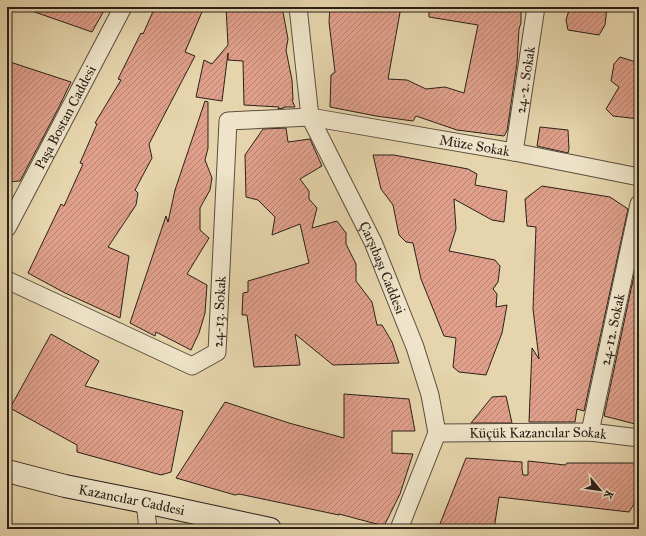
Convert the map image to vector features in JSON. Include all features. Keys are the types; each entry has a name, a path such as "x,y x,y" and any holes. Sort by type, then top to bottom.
{"main road":[{"name":"Kazancılar Caddesi","path":"7,471 64,486 270,529"},
{"name":"Kazancılar Caddesi","path":"7,484 64,486"}],"street":[{"name":"Paşa Bostan Caddesi","path":"7,228 122,7"},
{"name":"Çarşıbaşı Caddesi","path":"298,7 310,117 373,242 382,263 415,347 430,395 437,433"},
{"name":"24-2. Sokak","path":"514,152 536,7"},
{"name":"Müze Sokak","path":"310,117 514,152 639,177"},
{"name":"24-13. Sokak","path":"7,280 192,366 217,352 228,121 310,117"},
{"name":"24-12. Sokak","path":"590,432 639,204"},
{"name":"Küçük Kazancılar Sokak","path":"437,433 590,432 639,438"},
{"path":"399,529 437,433"},
{"path":"145,502 148,529"}],"building":[{"path":"29,7 106,7 92,32 29,10"},
{"path":"155,7 204,7 185,52 195,56 149,144 152,158 135,190 138,193 136,205 108,247 129,256 120,318 65,293 28,273 61,204 64,206 83,164 80,163 97,124 95,123 121,80 118,79 141,33 143,34"},
{"path":"226,7 282,7 288,39 286,50 292,80 292,100 295,107 284,107 278,109 279,107 244,105 243,61 228,60 228,53 222,101 196,97 204,60 212,64 228,45"},
{"path":"330,7 401,7 388,79 407,80 426,89 445,87 464,93 478,25 429,17 429,7 521,7 517,63 507,131 504,136 457,130 416,116 413,121 376,116 330,107 331,75 335,72 329,22"},
{"path":"570,7 607,7 605,25 599,35 568,30 566,20"},
{"path":"620,57 639,63 639,119 613,116 606,109 619,87 611,81 614,64"},
{"path":"7,61 71,82 20,181 7,182"},
{"path":"205,101 208,102 208,148 205,160 212,178 210,190 200,208 200,230 209,238 187,274 207,285 205,313 199,333 191,350 156,332 155,336 130,323 166,216 168,222 175,190"},
{"path":"540,127 568,130 568,153 537,146"},
{"path":"286,128 288,142 310,139 322,166 300,179 309,191 309,199 317,208 312,228 337,221 346,233 346,244 356,264 356,281 372,302 377,325 382,325 392,342 399,363 333,365 295,334 300,365 254,367 247,315 242,315 243,293 248,292 248,281 309,263 300,224 272,235 275,217 258,200 246,197 245,155 263,129"},
{"path":"373,155 394,155 468,169 477,174 475,185 507,191 504,222 492,220 454,199 456,229 449,251 495,260 500,266 498,282 493,289 497,294 496,307 507,305 502,333 486,375 459,372 453,367 456,338 444,336 421,279 413,243 406,242 399,235 393,205 381,189"},
{"path":"542,186 610,197 628,209 584,411 577,409 575,422 529,422 532,348 539,359 533,309 536,227 527,226 525,199"},
{"path":"639,252 639,425 604,416"},
{"path":"51,334 99,361 85,386 183,411 171,472 161,475 77,452 77,445 10,408"},
{"path":"344,394 409,399 415,431 392,431 392,453 413,454 400,494 384,526 339,514 239,494 235,495 176,478 225,402 289,423 344,438"},
{"path":"506,396 512,423 471,423 492,397"},
{"path":"466,458 522,462 523,475 528,475 528,461 565,465 567,463 639,463 639,496 629,512 499,497 494,529 438,529"}]}
